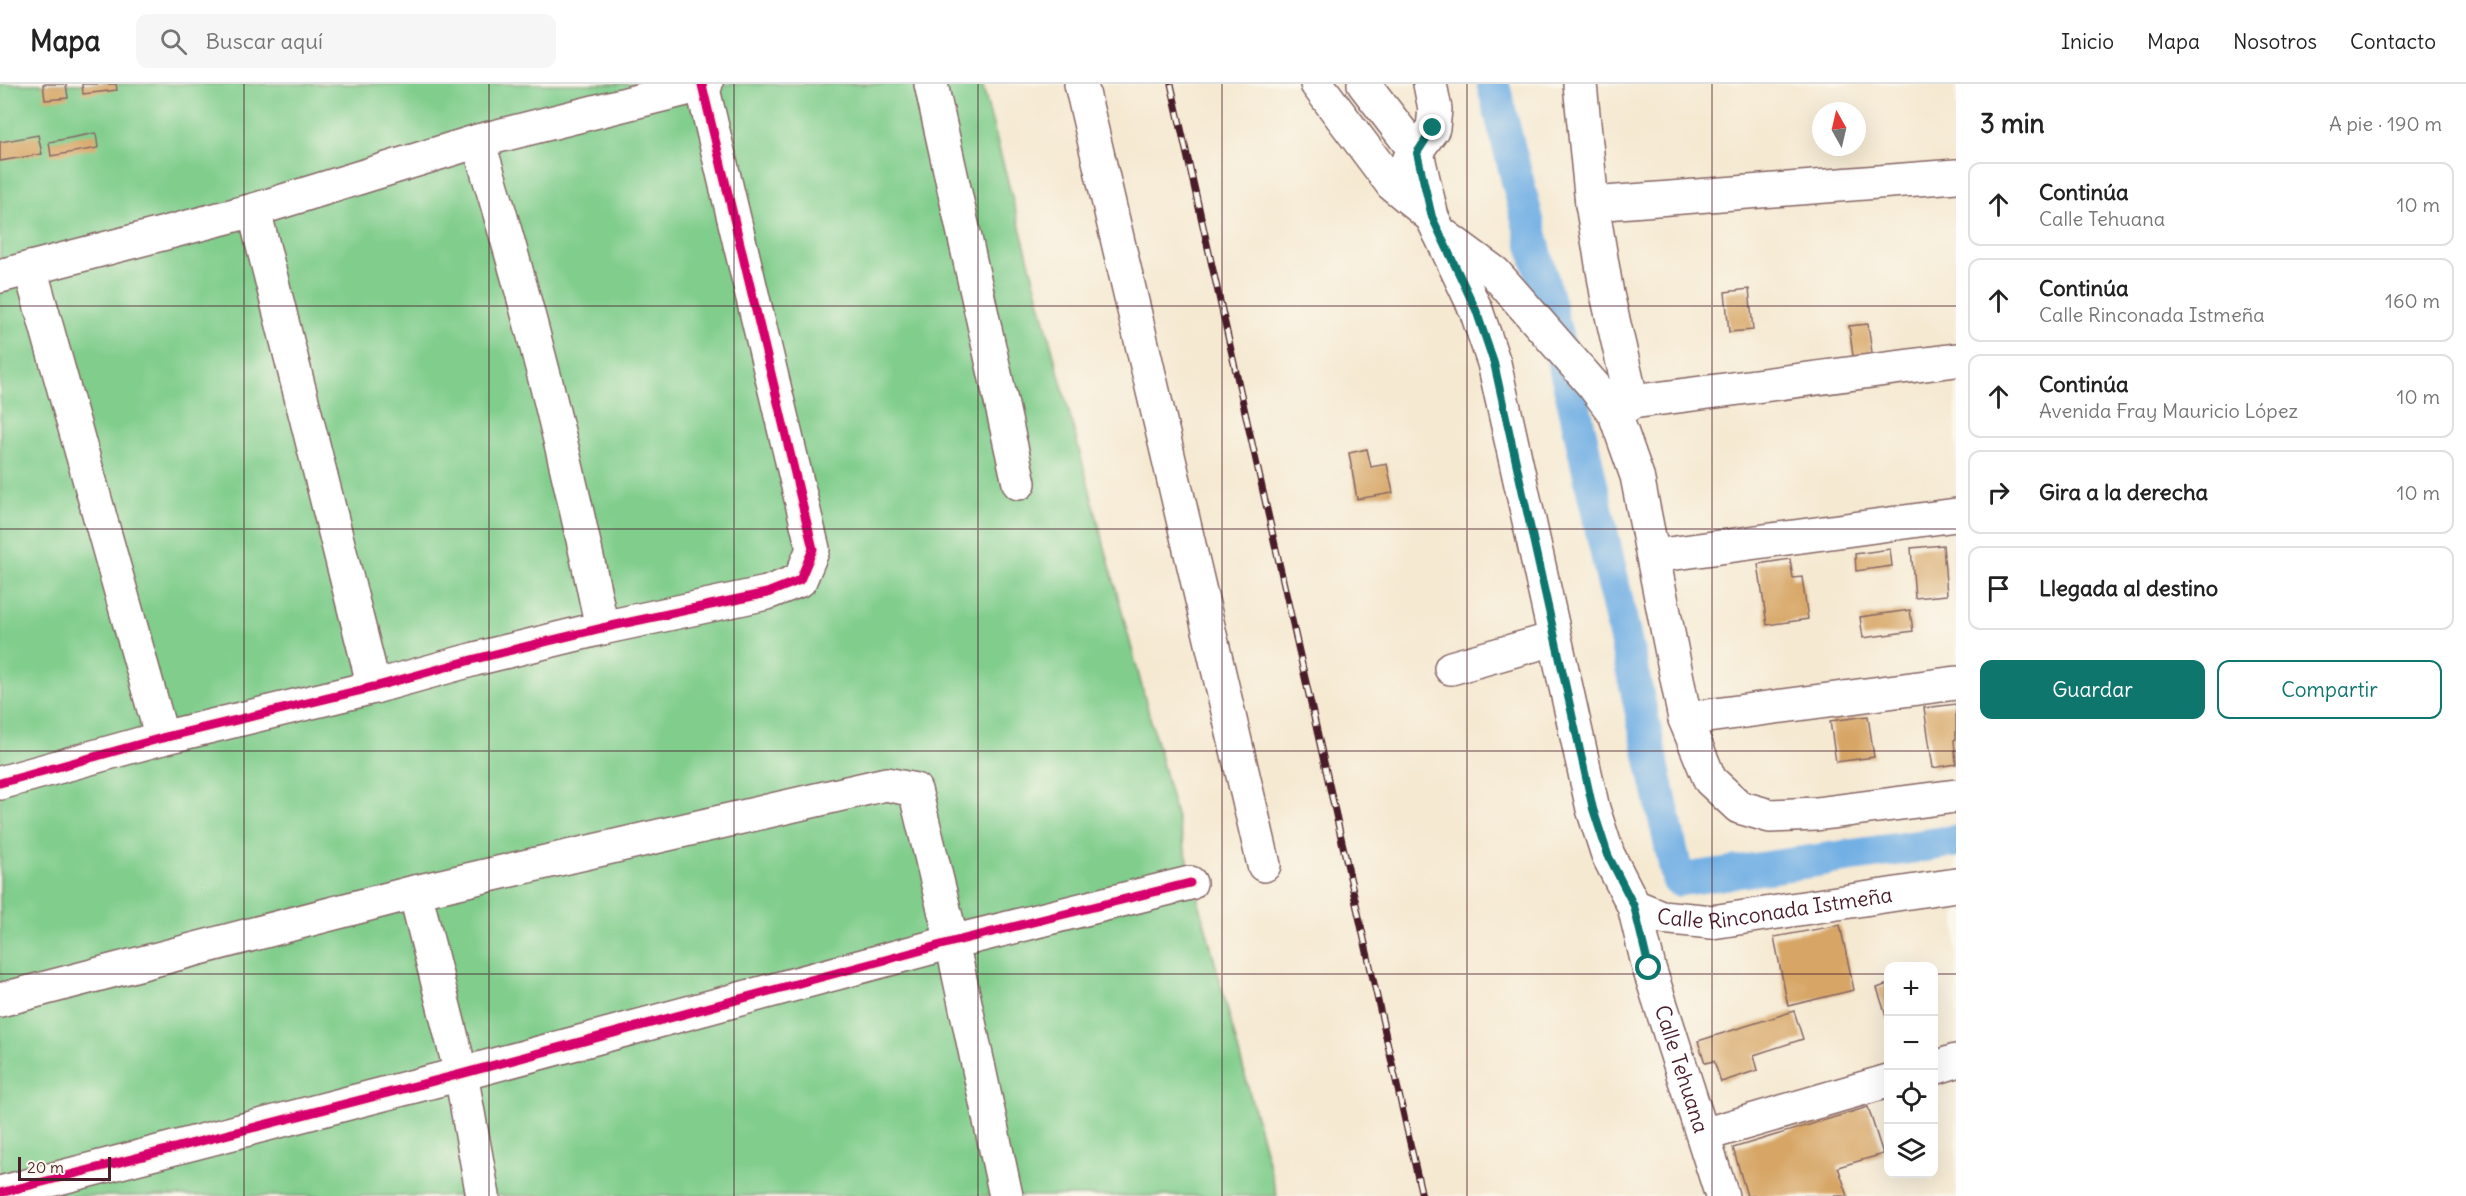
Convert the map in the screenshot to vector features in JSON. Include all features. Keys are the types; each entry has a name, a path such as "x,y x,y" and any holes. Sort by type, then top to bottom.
{"street":[{"path":"0,783 162,738 374,687 602,628 767,593 800,580 813,549 704,84 478,141 254,210 15,272 162,738"},
{"path":"931,84 1019,483"},
{"path":"1082,84 1264,865"},
{"path":"1317,84 1392,184 1435,225 1495,273 1594,386 1623,408 1956,360"},
{"path":"1364,84 1417,153 1435,225"},
{"path":"1392,184 1417,153 1433,128 1435,109 1430,84"},
{"path":"1580,84 1592,204 1623,408 1685,719 1710,780 1739,807 1770,816 1816,814 1956,796"},
{"path":"478,141 511,247 546,380 602,628"},
{"path":"1592,204 1956,176"},
{"path":"254,210 374,687"},
{"name":"Calle Rinconada Istmeña","path":"1435,225 1476,310 1494,363 1593,809 1608,855 1634,906 1661,917 1712,922 1956,885"},
{"path":"1654,556 1956,515"},
{"path":"1451,668 1554,639"},
{"path":"1685,719 1956,683"},
{"path":"0,1000 415,892 886,784 915,790 952,942 1006,1196"},
{"path":"0,1193 461,1074 952,942 1190,883"},
{"path":"415,892 461,1074 483,1196"},
{"name":"Calle Tehuana","path":"1634,906 1649,968 1722,1196"},
{"path":"1938,1067 1956,1061"},
{"path":"1703,1135 1884,1082"}],"green space":[{"path":"0,84 982,84 1277,1196 0,1196"}],"building":[{"path":"43,84 66,84 68,98 45,100"},
{"path":"82,84 116,84 117,90 83,94"},
{"path":"96,133 98,148 51,156 49,142"},
{"path":"38,135 42,154 0,161 0,142"},
{"path":"1749,289 1753,330 1729,332 1725,292"},
{"path":"1868,324 1873,360 1854,363 1849,326"},
{"path":"1367,449 1371,467 1387,464 1393,493 1357,499 1349,453"},
{"path":"1943,545 1947,595 1915,598 1911,548"},
{"path":"1890,549 1892,566 1856,571 1855,554"},
{"path":"1790,559 1793,578 1802,577 1808,619 1767,625 1758,564"},
{"path":"1910,610 1913,631 1863,638 1860,617"},
{"path":"1956,704 1956,739 1954,740 1956,764 1933,768 1924,708"},
{"path":"1868,716 1874,757 1836,762 1830,721"},
{"path":"1840,925 1854,990 1788,1006 1774,937"},
{"path":"1884,985 1884,1010 1877,988"},
{"path":"1794,1011 1803,1039 1754,1055 1758,1070 1721,1082 1714,1061 1705,1063 1698,1041"},
{"path":"1868,1107 1883,1154 1838,1167 1848,1196 1747,1196 1733,1148"}],"waterway":[{"path":"1493,84 1573,400 1678,880 1956,841"}],"railway":[{"path":"1171,84 1422,1196"}],"cycle path":[{"path":"0,783 162,738 374,687 475,659 602,628 767,593 800,580 813,549 702,85"},
{"path":"0,1193 461,1074 952,942 1190,883"}],"route":[{"path":"1433,128 1417,153 1432,217 1476,310 1494,363 1593,809 1608,855 1634,906 1649,968"}]}
